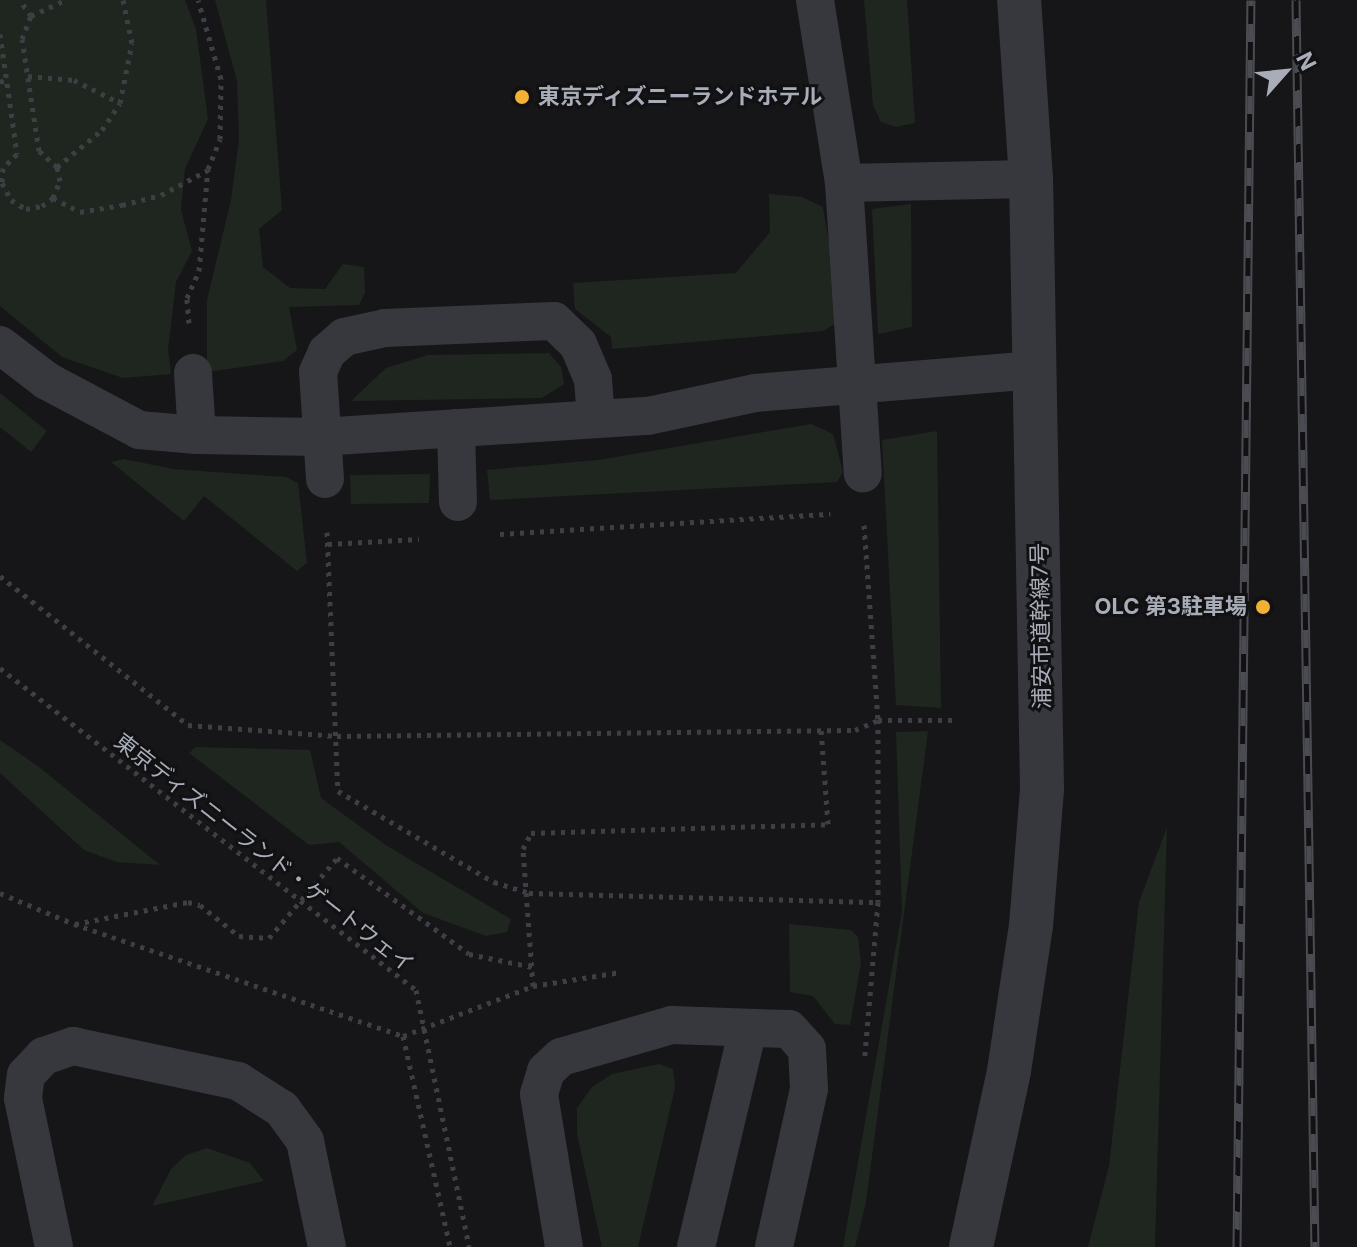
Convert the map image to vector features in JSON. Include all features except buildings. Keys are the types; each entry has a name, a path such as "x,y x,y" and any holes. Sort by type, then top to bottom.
{"street":[{"name":"浦安市道幹線7号","path":"971,1247 1009,1071 1031,926 1042,788 1031,179 1019,0"}],"lane":[{"path":"815,0 844,183 863,473"},
{"path":"844,183 1031,179"},
{"path":"325,479 318,372 327,352 344,337 385,328 554,321 578,344 593,379 596,419"},
{"path":"0,345 47,381 139,430 197,435 320,437 596,419 858,381 1036,370"},
{"path":"193,373 197,435"},
{"path":"456,428 458,502"},
{"path":"564,1247 539,1094 546,1071 561,1057 672,1025 789,1029 800,1038 811,1063 774,1247"},
{"path":"696,1247 748,1028"},
{"path":"54,1247 23,1098 26,1075 35,1065 44,1056 73,1046 238,1081 282,1109 305,1141 327,1247"}],"path":[{"path":"20,0 31,16"},
{"path":"0,34 17,154 3,168 1,183 11,200 26,209 53,198 60,181 57,167 39,151 22,39 31,16 65,0"},
{"path":"57,167 102,130 120,103 132,43 123,0"},
{"path":"193,373 187,298 199,271 208,169 220,139 221,79 198,0"},
{"path":"28,76 74,80 120,103"},
{"path":"0,82 8,79"},
{"path":"53,198 80,212 122,205 161,195 208,169"},
{"path":"325,479 338,791 494,882 529,893 878,902"},
{"path":"863,513 878,720 878,902 864,1066"},
{"path":"484,535 839,514"},
{"path":"328,544 421,539"},
{"path":"0,576 188,725 337,736 855,730 878,720 952,720"},
{"name":"東京ディズニーランド・ゲートウェイ","path":"0,668 416,990 469,1247"},
{"path":"533,986 529,893 523,849 531,833 828,824 821,729"},
{"path":"74,924 148,910 200,905 239,936 269,938 337,858 469,954 533,967"},
{"path":"0,893 74,924 403,1036 533,986 621,972"},
{"path":"403,1036 450,1247"}],"shaded area":[{"path":"0,0 185,0 196,29 208,119 185,169 181,210 192,251 176,282 168,349 171,374 123,378 62,357 0,306"},
{"path":"215,0 266,0 282,210 259,229 263,267 290,288 325,289 343,264 364,267 365,293 359,305 289,307 297,350 283,361 207,372 207,300 231,200 239,140 237,81"},
{"path":"864,0 907,0 915,123 896,127 881,122 873,105"},
{"path":"769,194 802,197 823,207 840,310 836,323 823,331 612,349 611,337 575,309 573,283 736,273 770,232"},
{"path":"911,204 912,327 878,334 872,209"},
{"path":"549,353 561,367 564,384 542,398 351,401 386,368 428,355"},
{"path":"0,393 47,431 31,452 0,427"},
{"path":"811,424 833,434 843,472 837,482 490,500 487,470 598,460"},
{"path":"937,431 941,708 896,705 882,440"},
{"path":"124,459 173,469 286,477 298,483 307,563 297,571 204,496 184,521 111,462"},
{"path":"430,474 429,503 351,504 350,475"},
{"path":"928,731 866,1202 855,1247 843,1247 902,912 896,732"},
{"path":"0,740 39,767 160,865 117,862 84,850 0,773"},
{"path":"196,747 310,750 321,798 387,846 511,919 507,932 486,936 423,913 339,842 309,845 189,753"},
{"path":"1167,827 1155,1247 1088,1247 1109,1166 1139,902"},
{"path":"789,924 851,930 858,937 861,963 850,1025 835,1024 813,996 790,992"},
{"path":"659,1064 673,1069 675,1088 638,1247 602,1247 577,1134 577,1108 592,1087 612,1074"},
{"path":"207,1148 250,1163 264,1181 152,1206 171,1169 186,1155"}],"railway":[{"path":"1237,1247 1251,0"},
{"path":"1296,0 1315,1247"}],"place":[{"name":"東京ディズニーランドホテル","path":"522,97"},
{"name":"OLC 第3駐車場","path":"1263,607"}]}
